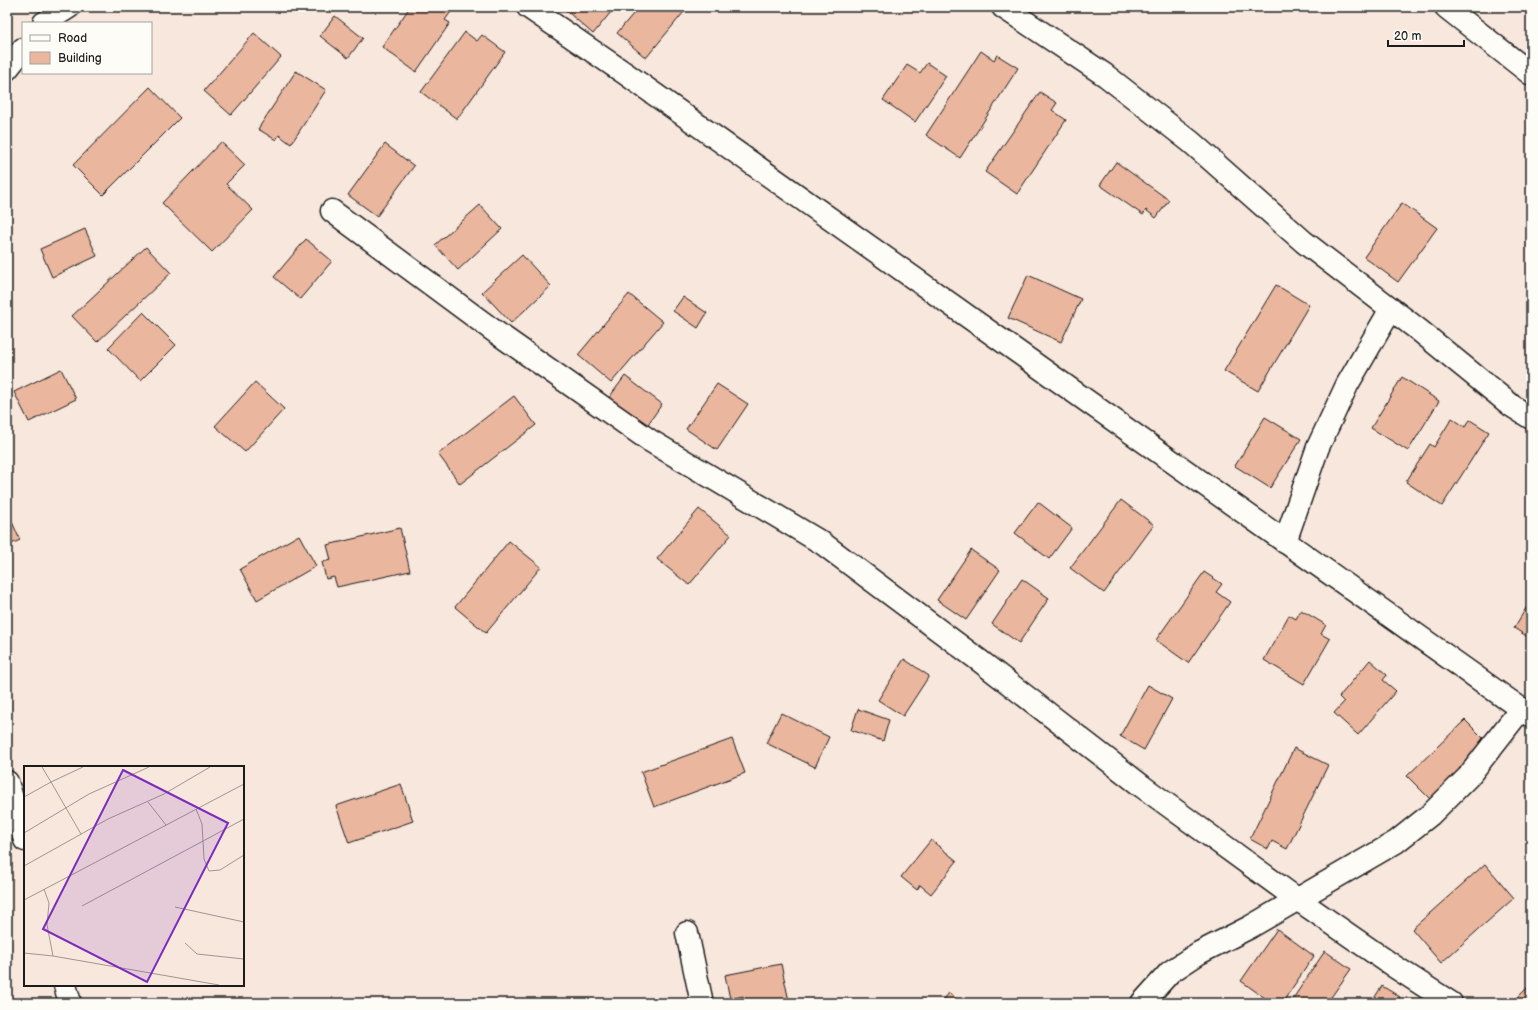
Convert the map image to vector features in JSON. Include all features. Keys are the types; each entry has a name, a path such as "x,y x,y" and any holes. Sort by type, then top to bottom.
{"street":[{"path":"46,22 69,7"},
{"path":"528,7 633,79 1526,713 1468,777 1430,815 1396,842 1250,927 1199,953 1170,972 1142,1003"},
{"path":"1003,7 1105,75 1191,142 1304,242 1391,309 1512,406 1531,418"},
{"path":"1446,7 1531,74"},
{"path":"7,69 22,50"},
{"path":"332,211 490,328 649,440 822,543 980,661 1143,787 1297,899 1395,967 1451,1003"},
{"path":"1285,542 1318,447 1347,385 1391,309"},
{"path":"7,782 24,837"},
{"path":"687,933 702,1003"},
{"path":"65,986 70,1003"}],"building":[{"path":"410,7 450,7 453,9 445,20 450,23 416,72 382,47"},
{"path":"562,7 615,7 593,34"},
{"path":"639,7 688,7 646,58 617,33"},
{"path":"335,16 363,38 348,58 320,36"},
{"path":"465,32 477,41 482,35 505,52 457,119 421,92"},
{"path":"254,33 281,57 231,115 204,91"},
{"path":"981,51 994,60 997,55 1018,68 960,158 926,135"},
{"path":"927,63 946,76 915,122 883,100 907,65 920,73"},
{"path":"296,71 326,90 291,144 279,135 276,140 258,129"},
{"path":"150,87 180,118 103,195 73,165"},
{"path":"1040,92 1057,103 1052,110 1066,120 1017,194 985,172"},
{"path":"221,142 245,165 226,184 253,210 212,252 162,203"},
{"path":"385,144 414,166 377,216 348,195"},
{"path":"1116,162 1169,200 1156,218 1146,210 1143,215 1100,185"},
{"path":"1402,203 1437,228 1398,282 1364,257"},
{"path":"480,205 502,229 458,270 435,245"},
{"path":"85,229 97,256 52,277 40,249"},
{"path":"306,239 332,261 300,299 274,277"},
{"path":"146,247 171,273 97,342 72,316"},
{"path":"522,255 551,286 511,323 482,292"},
{"path":"1028,275 1081,299 1061,342 1008,318"},
{"path":"1276,285 1309,305 1258,391 1224,371"},
{"path":"629,294 663,322 611,383 578,355"},
{"path":"683,297 707,313 698,328 673,311"},
{"path":"143,312 176,345 140,381 108,348"},
{"path":"61,369 76,399 29,422 14,392"},
{"path":"625,376 662,404 646,427 608,399"},
{"path":"1402,377 1439,401 1408,451 1371,428"},
{"path":"255,382 284,409 245,452 215,426"},
{"path":"717,384 748,404 717,450 686,429"},
{"path":"514,396 536,425 460,484 438,454"},
{"path":"1265,417 1301,439 1270,488 1235,466"},
{"path":"1452,418 1465,427 1470,420 1489,432 1442,506 1406,482 1430,444 1434,447"},
{"path":"1121,500 1154,525 1104,593 1070,568"},
{"path":"1038,502 1072,528 1049,559 1015,533"},
{"path":"699,509 731,535 689,585 657,559"},
{"path":"9,515 20,540 7,546 7,516"},
{"path":"400,528 410,571 337,587 334,577 326,579 322,562 331,560 327,545"},
{"path":"299,535 316,566 257,600 240,569"},
{"path":"509,541 541,567 486,633 455,607"},
{"path":"971,550 1000,570 966,620 937,600"},
{"path":"1204,572 1222,584 1216,592 1230,602 1188,663 1156,640"},
{"path":"1022,579 1049,598 1019,643 992,624"},
{"path":"1531,600 1531,639 1514,628"},
{"path":"1301,610 1326,625 1321,634 1330,639 1304,684 1264,660 1289,615 1296,619"},
{"path":"904,659 929,676 903,716 878,700"},
{"path":"1370,660 1387,675 1383,680 1396,691 1358,735 1334,713 1344,702 1339,697"},
{"path":"1148,685 1172,699 1144,750 1120,736"},
{"path":"858,709 889,720 883,741 851,730"},
{"path":"781,713 829,737 815,767 766,743"},
{"path":"1465,720 1488,743 1430,799 1407,776"},
{"path":"732,739 745,773 654,807 641,772"},
{"path":"1294,748 1328,765 1287,849 1272,841 1268,849 1250,839"},
{"path":"401,784 413,821 349,843 336,806"},
{"path":"931,840 957,861 931,894 920,885 917,890 901,877"},
{"path":"1485,864 1514,898 1441,963 1412,929"},
{"path":"1277,929 1314,956 1282,1003 1272,1003 1241,981"},
{"path":"1325,951 1351,969 1327,1003 1290,1003"},
{"path":"781,964 789,1001 778,1003 745,1003 743,996 730,999 725,975"},
{"path":"1531,984 1531,1003 1522,1003 1517,998"},
{"path":"1382,986 1400,997 1397,1003 1371,1003"},
{"path":"949,993 960,1002 964,998 971,1003 941,1003"}]}
